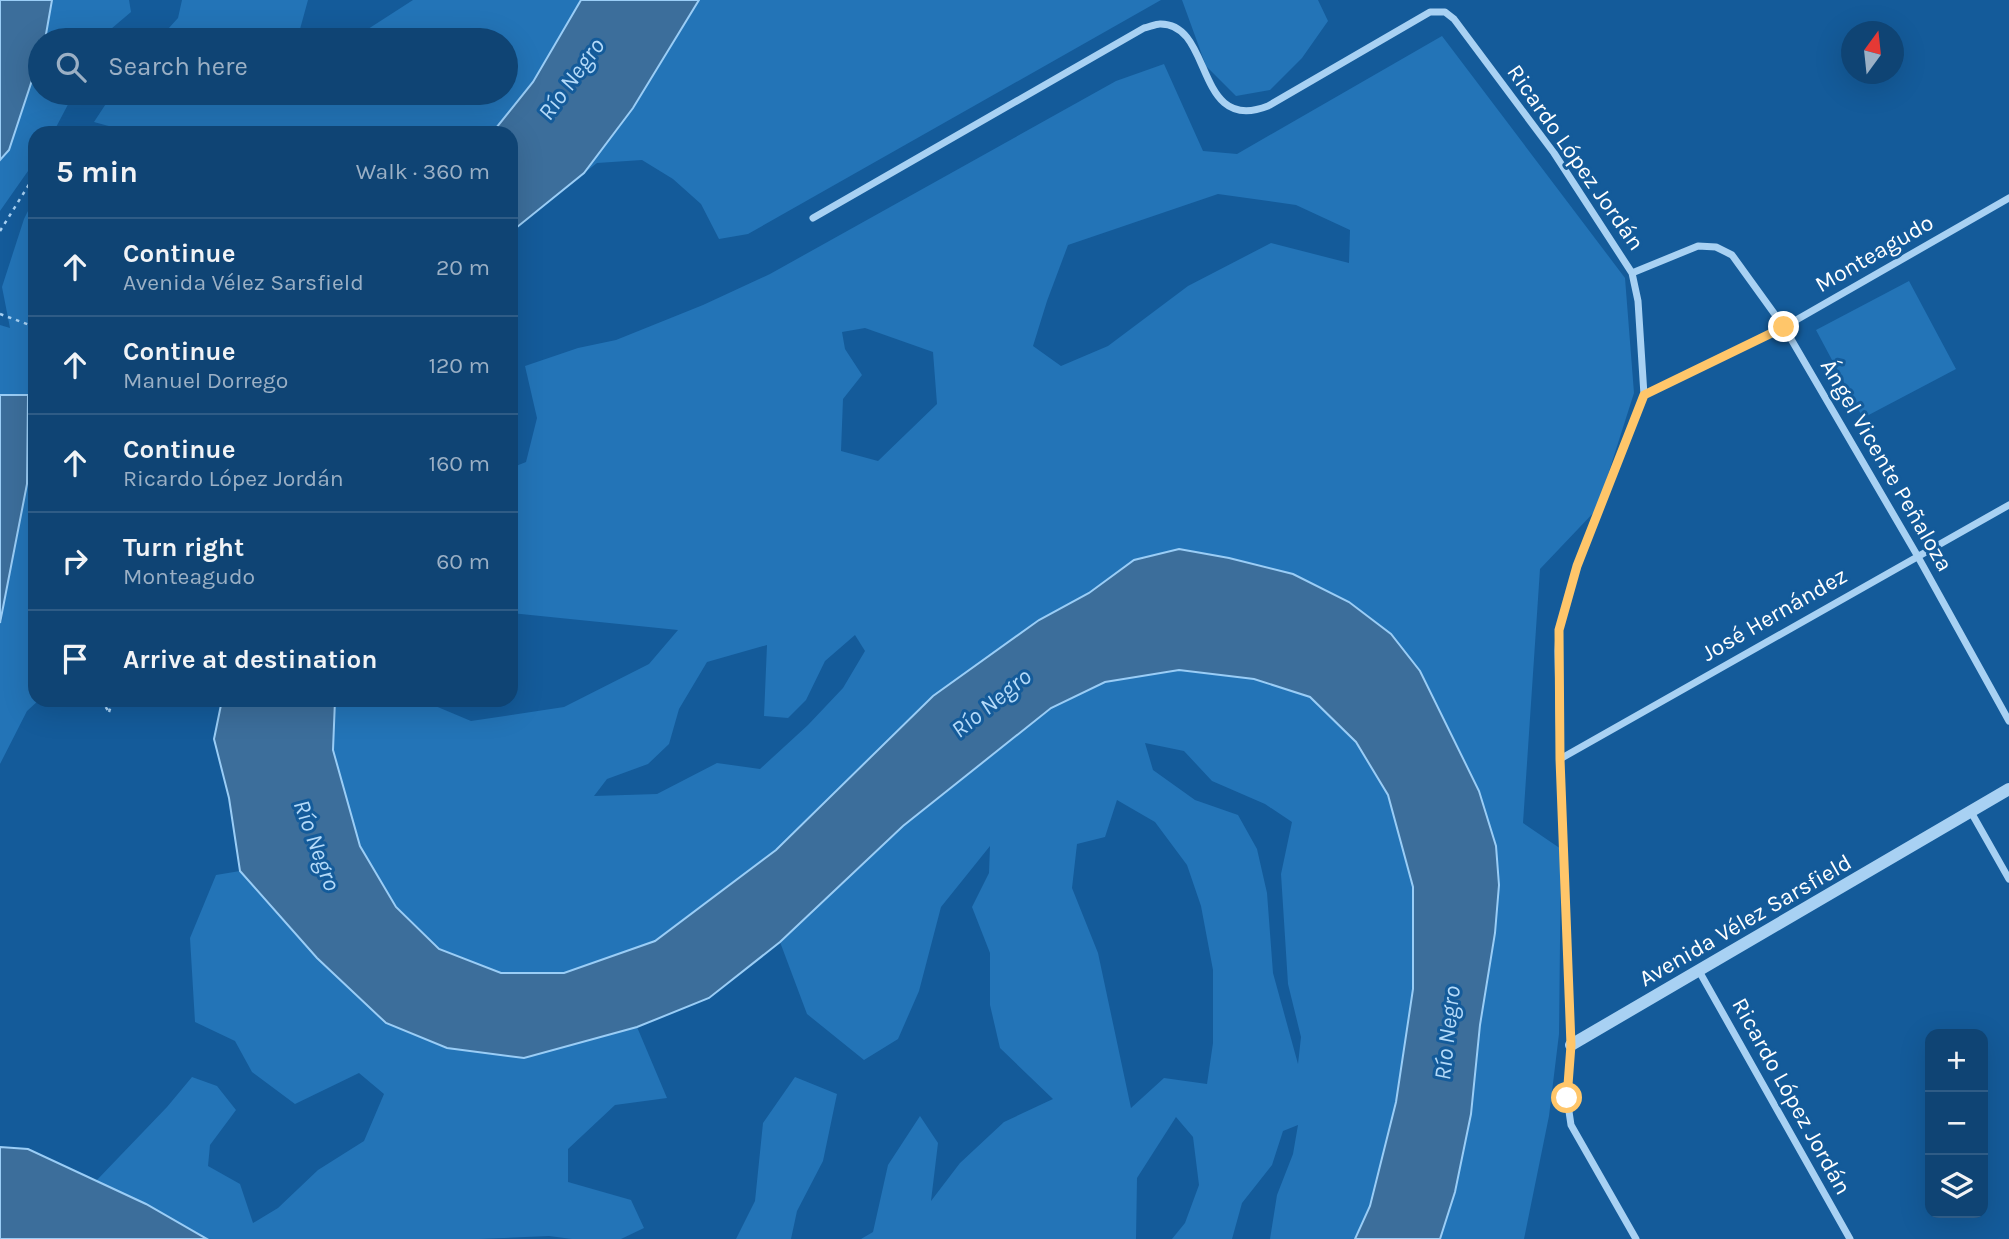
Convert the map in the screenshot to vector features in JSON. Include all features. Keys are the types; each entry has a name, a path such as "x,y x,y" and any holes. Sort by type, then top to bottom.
{"street":[{"name":"Ricardo López Jordán","path":"813,218 1144,28 1161,24 1174,27 1190,41 1219,99 1234,110 1250,113 1268,106 1430,12 1445,12 1454,19 1554,153 1632,273 1638,300 1644,395 1577,566 1559,630 1560,759 1571,1045"},
{"name":"Monteagudo","path":"1644,395 1784,327 2009,198"},
{"name":"Ángel Vicente Peñaloza","path":"1632,273 1698,246 1716,247 1732,255 1784,327 1917,555 2009,720"},
{"name":"José Hernández","path":"1560,759 2009,505"},
{"name":"Avenida Vélez Sarsfield","path":"1571,1045 2009,789"},
{"path":"1971,812 2009,879"},
{"name":"Ricardo López Jordán","path":"1699,971 1850,1239"},
{"path":"1571,1045 1567,1098 1571,1125 1636,1239"}],"path":[{"path":"0,230 28,186"},
{"path":"0,314 28,324"}],"shaded area":[{"path":"52,0 129,0 131,12 112,28 47,28"},
{"path":"182,0 308,0 300,28 169,28 178,18"},
{"path":"413,0 581,0 533,82 518,101 518,28 370,28"},
{"path":"699,0 1161,0 748,234 719,239 701,204 673,179 642,160 597,163 584,173 633,108"},
{"path":"1182,0 1318,0 1328,21 1302,58 1270,90 1236,96 1206,66"},
{"path":"1442,36 1625,278 1634,393 1597,509 1540,569 1523,823 1561,849 1559,1034 1549,1116 1524,1239 1440,1239 1455,1192 1471,1114 1496,846 1479,791 1420,671 1391,634 1349,602 1134,560 1089,593 776,850 654,941 564,973 501,973 439,949 396,907 360,846 333,750 335,707 438,707 471,721 564,707 649,664 678,630 518,614 518,465 526,462 537,418 525,366 578,348 616,340 703,305 770,274 1116,81 1164,64 1203,151 1237,154","holes":["1218,194 1296,205 1350,230 1349,263 1271,243 1188,286 1108,346 1061,366 1033,346 1068,245","865,328 933,352 937,404 878,461 841,451 843,399 862,375 845,349 842,332","855,635 865,651 843,688 760,769 717,763 657,794 594,796 607,779 648,764 669,744 679,709 707,662 767,645 764,716 788,718 806,700 825,661"]},
{"path":"28,92 28,105 68,105 57,126 28,126 28,171 0,211 0,160 9,150"},
{"path":"105,105 515,105 498,126 109,126 94,122"},
{"path":"28,211 28,396 0,395 0,325 10,328 2,287"},
{"path":"1909,281 1956,369 1863,418 1816,330"},
{"path":"28,396 28,707 31,707 0,764 2,621"},
{"path":"1179,670 1254,679 1310,697 1356,742 1388,795 1413,887 1413,989 1396,1102 1370,1206 1355,1239 1270,1239 1277,1195 1293,1154 1298,1125 1283,1131 1272,1165 1242,1203 1232,1239 1172,1239 1185,1223 1199,1185 1193,1137 1176,1117 1137,1178 1136,1239 861,1239 873,1232 888,1165 920,1116 938,1143 931,1201 960,1163 1004,1122 1053,1099 1000,1048 990,1005 990,953 972,907 989,873 990,846 941,907 919,991 898,1039 864,1060 807,1014 780,942 903,826 1051,708 1105,682","holes":["1145,743 1184,751 1212,781 1265,804 1292,822 1281,874 1288,984 1301,1037 1298,1064 1273,973 1267,893 1257,849 1238,815 1195,800 1153,770","1117,800 1155,822 1187,865 1201,906 1213,970 1213,1043 1207,1084 1164,1078 1131,1108 1098,953 1072,888 1077,844 1105,837"]},
{"path":"240,871 317,958 524,1058 637,1027 667,1098 615,1105 568,1149 568,1182 631,1200 644,1228 621,1239 549,1236 479,1239 207,1239 146,1204 96,1181 192,1077 217,1086 236,1110 210,1145 208,1166 240,1184 253,1223 278,1208 318,1170 364,1141 384,1094 359,1073 295,1104 252,1072 235,1041 195,1022 190,938 216,875"},
{"path":"795,1077 837,1094 823,1161 797,1211 791,1239 736,1239 755,1201 763,1123"}],"water":[{"path":"0,0 52,0 47,28 28,28 28,92 9,150 0,160"},
{"name":"Río Negro","path":"581,0 699,0 633,108 584,173 518,226 518,126 498,126 515,105 518,105 518,101 533,82"},
{"path":"0,395 28,395 27,484 0,623"},
{"name":"Río Negro","path":"1179,549 1229,558 1293,574 1349,602 1391,634 1420,671 1479,791 1496,846 1499,885 1495,933 1480,1025 1471,1114 1455,1192 1440,1239 1355,1239 1370,1206 1396,1102 1413,989 1413,887 1388,795 1356,742 1310,697 1254,679 1179,670 1105,682 1051,708 903,826 780,942 709,998 637,1027 524,1058 447,1048 386,1023 317,958 240,871 229,798 214,739 221,707 335,707 333,750 360,846 396,907 439,949 501,973 564,973 655,941 776,850 933,696 1039,620 1089,593 1134,560"},
{"path":"0,1147 28,1149 146,1204 207,1239 0,1239"}],"route":[{"path":"1567,1098 1571,1045 1558,650 1559,630 1577,566 1644,395 1784,327"}]}
